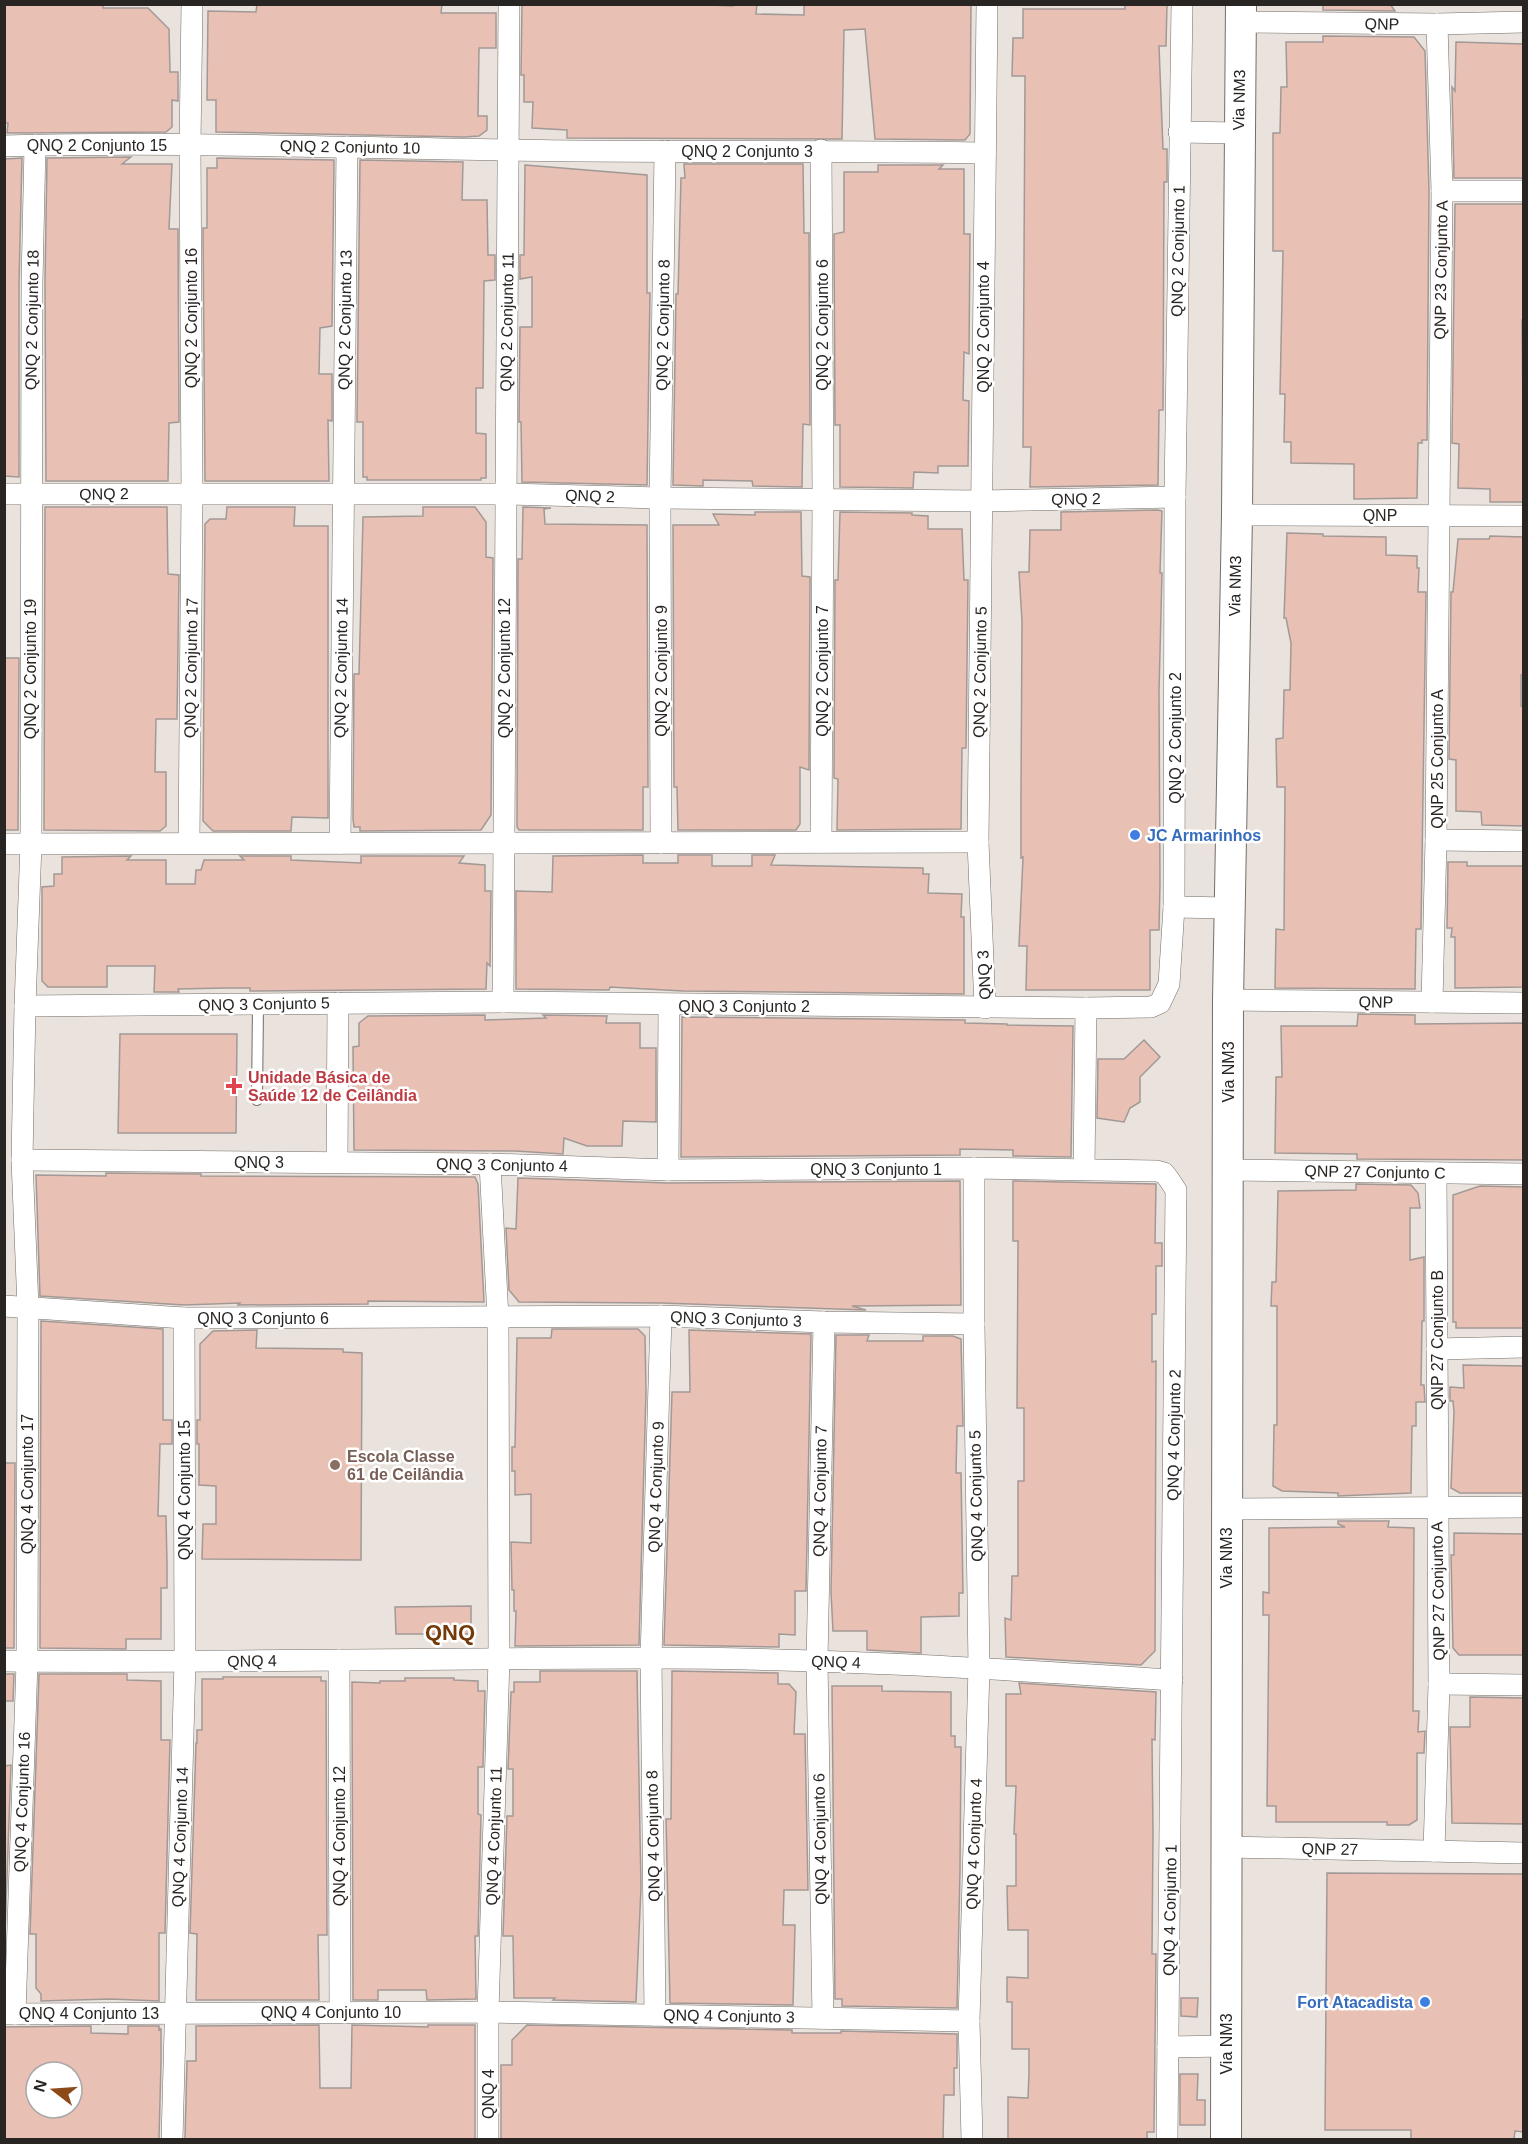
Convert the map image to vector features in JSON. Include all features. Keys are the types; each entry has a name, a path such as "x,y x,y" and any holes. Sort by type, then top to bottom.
{"main road":[{"name":"Via NM3","path":"1226,2139 1228,1000 1237,514 1240,13"}],"street":[{"path":"190,144 192,4"},
{"path":"509,4 509,150"},
{"path":"985,153 987,4"},
{"name":"QNQ 2 Conjunto 1","path":"1175,497 1182,4"},
{"name":"QNP","path":"1240,13 1437,24 1524,22"},
{"name":"QNP 23 Conjunto A","path":"1437,24 1442,191 1438,516"},
{"path":"1179,132 1238,133"},
{"name":"QNQ 2 Conjunto 15","path":"4,146 190,144"},
{"name":"QNQ 2 Conjunto 10","path":"190,144 509,150"},
{"name":"QNQ 2 Conjunto 16","path":"190,144 192,493"},
{"name":"QNQ 2 Conjunto 18","path":"31,494 35,145"},
{"name":"QNQ 2 Conjunto 13","path":"343,493 347,147"},
{"name":"QNQ 2 Conjunto 3","path":"509,150 821,150 985,153"},
{"name":"QNQ 2 Conjunto 11","path":"506,494 509,150"},
{"name":"QNQ 2 Conjunto 6","path":"821,150 823,499"},
{"name":"QNQ 2 Conjunto 8","path":"660,498 666,151"},
{"name":"QNQ 2 Conjunto 4","path":"982,501 985,153"},
{"path":"1442,191 1524,191"},
{"name":"QNQ 2 Conjunto 17","path":"189,843 192,493"},
{"name":"QNQ 2 Conjunto 14","path":"340,843 343,493"},
{"name":"QNQ 2","path":"4,494 506,494 982,501 1175,497"},
{"name":"QNQ 2 Conjunto 19","path":"30,844 31,494"},
{"name":"QNQ 2 Conjunto 12","path":"503,843 506,494"},
{"name":"QNQ 2 Conjunto 2","path":"1151,1008 1160,1003 1169,984 1174,907 1175,497"},
{"name":"QNQ 2 Conjunto 9","path":"660,498 661,843"},
{"name":"QNQ 2 Conjunto 7","path":"820,842 823,499"},
{"name":"QNQ 2 Conjunto 5","path":"978,842 982,501"},
{"name":"QNP","path":"1237,514 1524,516"},
{"name":"QNP 25 Conjunto A","path":"1432,1002 1436,840 1438,516"},
{"path":"1436,840 1524,841"},
{"path":"4,844 978,842"},
{"name":"QNQ 3","path":"978,842 985,1008 1151,1008"},
{"path":"503,843 503,1002"},
{"path":"4,1306 28,1307 22,1160 30,844"},
{"path":"1174,907 1230,908"},
{"name":"QNP","path":"1228,1000 1524,1003"},
{"name":"QNQ 3 Conjunto 2","path":"503,1002 985,1008"},
{"name":"QNQ 3 Conjunto 5","path":"25,1006 503,1002"},
{"path":"337,1162 338,1003"},
{"path":"668,1170 669,1005"},
{"path":"1083,1169 1086,1008"},
{"name":"QNQ 3","path":"22,1160 337,1162"},
{"name":"QNQ 3 Conjunto 4","path":"337,1162 668,1170"},
{"path":"490,1164 498,1318 499,1659"},
{"path":"974,1168 974,1324"},
{"name":"QNQ 3 Conjunto 1","path":"668,1170 1083,1169"},
{"name":"QNQ 4 Conjunto 2","path":"1083,1169 1157,1171 1164,1173 1176,1190 1172,1680"},
{"name":"QNP 27 Conjunto C","path":"1227,1170 1524,1174"},
{"name":"QNP 27 Conjunto B","path":"1436,1173 1437,1507"},
{"name":"QNQ 3 Conjunto 6","path":"28,1307 184,1318 498,1318"},
{"name":"QNQ 4 Conjunto 17","path":"27,1662 28,1307"},
{"name":"QNQ 3 Conjunto 3","path":"498,1318 661,1316 824,1322 974,1324"},
{"name":"QNQ 4 Conjunto 9","path":"651,1658 661,1316"},
{"name":"QNQ 4 Conjunto 15","path":"184,1318 185,1661"},
{"name":"QNQ 4 Conjunto 7","path":"816,1661 824,1322"},
{"name":"QNQ 4 Conjunto 5","path":"974,1324 979,1667"},
{"path":"1437,1349 1524,1347"},
{"path":"1437,1507 1524,1507"},
{"name":"QNP 27 Conjunto A","path":"1226,1509 1437,1507 1439,1684 1434,1851"},
{"name":"QNQ 4","path":"4,1661 651,1658 979,1667 1172,1680"},
{"name":"QNQ 4 Conjunto 8","path":"651,1658 654,2015"},
{"name":"QNQ 4 Conjunto 11","path":"489,2012 499,1659"},
{"name":"QNQ 4 Conjunto 12","path":"339,1660 340,2012"},
{"name":"QNQ 4 Conjunto 14","path":"174,2013 185,1661"},
{"name":"QNQ 4 Conjunto 6","path":"816,1661 823,2018"},
{"name":"QNQ 4 Conjunto 16","path":"10,2014 27,1662"},
{"name":"QNQ 4 Conjunto 4","path":"969,2021 979,1667"},
{"name":"QNQ 4 Conjunto 1","path":"1167,2139 1172,1680"},
{"path":"1439,1684 1524,1684"},
{"name":"QNP 27","path":"1227,1847 1524,1852"},
{"name":"QNQ 4","path":"488,2139 489,2012"},
{"name":"QNQ 4 Conjunto 3","path":"489,2012 969,2021"},
{"name":"QNQ 4 Conjunto 10","path":"174,2013 489,2012"},
{"path":"172,2139 174,2013"},
{"name":"QNQ 4 Conjunto 13","path":"10,2014 174,2013"},
{"path":"969,2021 972,2139"},
{"path":"1168,2047 1226,2046"}],"lane":[{"path":"257,1100 258,1004"}],"building":[{"path":"4,4 148,8 169,29 170,72 178,72 178,101 172,100 172,127 166,132 7,133 8,123 4,123"},
{"path":"257,4 442,4 441,13 496,13 496,48 479,48 478,116 487,116 487,130 479,136 464,137 216,132 216,100 207,100 208,11 256,12"},
{"path":"733,4 757,4 756,14 804,15 804,4 971,4 970,134 965,140 875,139 865,29 844,30 842,139 567,138 567,130 532,128 533,102 524,102 524,75 521,75 522,5 733,6"},
{"path":"1125,4 1167,4 1166,46 1159,46 1163,149 1167,149 1167,182 1164,182 1163,410 1159,410 1158,485 1030,487 1031,447 1023,447 1025,76 1012,76 1013,38 1023,38 1023,9 1125,9"},
{"path":"1323,4 1390,4 1395,11 1323,10"},
{"path":"1323,36 1414,37 1425,51 1429,191 1427,440 1418,443 1417,498 1354,499 1354,464 1291,463 1291,442 1284,442 1285,394 1280,394 1283,251 1273,251 1273,133 1280,133 1281,87 1287,87 1286,42 1323,42"},
{"path":"1456,42 1524,44 1524,178 1454,178 1452,87 1455,91"},
{"path":"131,157 122,164 172,164 169,229 178,229 179,422 169,423 168,481 46,481 47,158"},
{"path":"22,158 19,283 19,477 4,476 4,164 5,159"},
{"path":"217,158 334,160 332,326 320,328 319,374 332,374 332,421 328,420 329,481 205,481 203,228 207,228 207,168 217,168"},
{"path":"360,160 463,162 462,200 487,200 488,255 495,255 495,280 484,281 483,388 476,388 476,433 486,434 486,478 481,478 481,480 367,480 367,477 363,477 363,422 357,422"},
{"path":"684,164 803,164 804,233 809,233 810,425 803,424 802,487 753,486 752,481 703,480 703,486 673,485 676,294 678,294 681,178 685,178"},
{"path":"525,165 647,175 647,293 650,293 647,485 522,482 521,422 519,422 520,327 532,327 532,277 520,279 520,255 524,255"},
{"path":"878,165 943,165 939,169 964,169 964,234 970,234 969,354 964,352 963,400 969,401 968,466 938,466 938,473 914,472 913,488 840,487 840,425 835,425 834,234 844,232 844,172 878,172"},
{"path":"1455,204 1524,204 1524,320 1522,320 1524,502 1490,502 1490,489 1458,488 1459,444 1452,443"},
{"path":"45,507 167,507 168,574 179,575 177,719 156,719 155,772 166,772 166,826 160,831 44,830"},
{"path":"227,507 295,507 294,526 328,526 328,818 292,817 291,831 213,831 203,821 205,524 210,519 226,519"},
{"path":"423,507 475,507 486,522 486,557 493,558 491,815 481,830 360,831 360,827 354,827 353,819 354,674 359,674 363,517 423,516"},
{"path":"523,507 551,508 544,509 545,524 647,525 648,787 643,787 643,830 519,830 517,827 518,559 522,559"},
{"path":"1162,511 1159,692 1160,883 1159,930 1150,930 1150,990 1026,990 1027,946 1019,946 1023,857 1021,858 1022,621 1019,572 1029,572 1030,530 1061,530 1061,512"},
{"path":"755,512 801,512 802,576 810,577 809,770 800,767 800,824 796,830 678,830 677,787 674,787 673,525 719,525 713,514 755,515"},
{"path":"840,512 912,513 912,515 928,516 928,529 962,529 964,580 968,580 966,748 962,748 961,829 837,830 838,779 834,778 835,580 838,580"},
{"path":"1287,533 1386,537 1386,555 1417,556 1418,592 1426,592 1421,929 1416,929 1415,989 1275,988 1276,929 1284,930 1285,787 1277,787 1276,739 1283,738 1284,690 1290,690 1291,643 1286,618 1284,618"},
{"path":"1490,536 1524,537 1524,675 1521,675 1521,706 1524,707 1524,826 1482,825 1481,812 1456,811 1456,760 1449,759 1451,592 1453,592 1458,539 1489,539"},
{"path":"4,658 19,658 18,830 4,830"},
{"path":"643,855 643,863 678,863 678,855 712,855 712,866 752,866 752,855 775,855 771,865 923,868 923,874 929,874 928,893 962,894 964,994 683,991 610,987 609,990 516,989 516,891 552,892 553,856"},
{"path":"131,856 127,860 166,860 166,884 195,884 196,870 201,870 204,860 244,860 240,856 291,856 291,860 361,863 361,856 464,856 459,863 485,865 485,891 491,891 490,966 487,963 486,989 250,991 250,988 226,988 154,992 155,966 107,966 107,987 48,987 42,981 42,887 54,886 54,874 62,874 62,857"},
{"path":"1448,862 1467,862 1467,866 1524,866 1524,987 1455,988 1455,937 1451,937 1452,928 1447,928"},
{"path":"1358,1014 1415,1015 1415,1024 1524,1023 1524,1160 1357,1159 1357,1154 1275,1153 1276,1077 1282,1077 1281,1026 1357,1026"},
{"path":"485,1015 485,1020 546,1018 543,1015 607,1016 606,1023 640,1023 640,1048 656,1048 656,1122 623,1121 622,1146 587,1146 564,1138 563,1154 515,1151 354,1150 353,1047 359,1046 359,1023 368,1016"},
{"path":"682,1017 965,1020 965,1023 1073,1026 1071,1157 1013,1156 1013,1150 960,1149 960,1155 681,1157"},
{"name":"Unidade Básica de Saúde 12 de Ceilândia","path":"120,1034 237,1034 236,1133 118,1133"},
{"path":"1144,1040 1160,1057 1140,1077 1140,1102 1130,1108 1124,1122 1097,1118 1098,1059 1124,1059"},
{"path":"106,1173 201,1174 201,1176 475,1177 478,1184 484,1302 368,1301 368,1304 184,1305 40,1296 36,1175 106,1176"},
{"path":"518,1178 668,1183 960,1181 961,1305 852,1306 866,1310 661,1303 519,1302 509,1290 506,1228 516,1229"},
{"path":"1013,1181 1156,1184 1155,1243 1162,1243 1162,1266 1156,1266 1156,1314 1152,1314 1152,1362 1156,1361 1155,1651 1141,1665 1006,1657 1005,1618 1011,1620 1012,1576 1018,1576 1018,1481 1024,1481 1024,1408 1017,1408 1018,1241 1013,1241"},
{"path":"1356,1184 1411,1185 1418,1193 1420,1208 1410,1208 1410,1260 1424,1257 1421,1385 1424,1385 1425,1402 1416,1402 1416,1426 1412,1426 1411,1493 1338,1496 1338,1493 1282,1491 1273,1486 1274,1425 1277,1425 1277,1306 1271,1306 1272,1282 1276,1282 1278,1191 1356,1190"},
{"path":"1480,1186 1524,1187 1524,1328 1456,1328 1456,1322 1453,1322 1453,1195"},
{"path":"41,1321 163,1329 163,1420 172,1420 172,1444 160,1444 158,1516 166,1516 167,1564 167,1588 161,1588 161,1639 126,1639 126,1649 40,1648"},
{"path":"552,1329 638,1329 645,1336 646,1391 639,1645 515,1646 516,1611 514,1611 514,1590 512,1590 511,1542 531,1543 531,1494 515,1495 515,1471 512,1471 512,1447 515,1447 517,1338 551,1338"},
{"path":"257,1330 256,1348 343,1349 343,1352 362,1353 361,1560 202,1559 203,1524 216,1524 216,1486 199,1485 197,1420 200,1420 200,1344 213,1331"},
{"path":"689,1330 811,1334 806,1591 795,1591 795,1635 779,1634 779,1647 664,1645 672,1392 690,1392"},
{"path":"836,1335 869,1335 867,1341 923,1341 923,1336 953,1336 961,1339 963,1426 957,1426 956,1473 961,1473 963,1593 959,1593 959,1616 921,1617 921,1653 867,1650 867,1631 833,1631 831,1592"},
{"path":"1463,1365 1524,1366 1524,1493 1460,1493 1451,1488 1454,1412 1453,1401 1450,1401 1450,1387 1464,1388"},
{"path":"4,1463 15,1463 14,1648 4,1648"},
{"path":"1338,1521 1389,1521 1388,1527 1414,1528 1413,1711 1419,1711 1418,1732 1425,1731 1424,1753 1417,1753 1417,1820 1409,1825 1387,1825 1387,1822 1276,1822 1276,1806 1267,1806 1269,1615 1263,1615 1263,1592 1269,1593 1269,1528 1345,1527 1338,1524"},
{"path":"1454,1533 1524,1534 1524,1655 1459,1655 1453,1648 1451,1555 1454,1555"},
{"path":"471,1606 471,1634 396,1634 395,1607"},
{"path":"540,1671 637,1671 641,1887 636,2002 514,1998 513,1936 503,1936 507,1816 513,1816 513,1769 508,1769 511,1692 514,1692 514,1682 540,1682"},
{"path":"672,1671 778,1673 778,1684 789,1684 796,1692 794,1734 805,1734 808,1890 784,1890 783,1925 795,1925 793,2005 670,2003 666,1819 671,1819"},
{"path":"4,1674 14,1674 13,1701 4,1701"},
{"path":"39,1674 127,1674 127,1680 161,1681 161,1740 170,1740 165,1933 159,1933 159,2001 110,1999 41,2001 41,1994 36,1988 36,1934 30,1934"},
{"path":"223,1677 321,1677 321,1681 326,1681 327,1935 318,1935 319,2000 196,2000 197,1934 190,1933 197,1730 202,1730 202,1679 223,1679"},
{"path":"405,1678 454,1678 454,1680 478,1681 478,1691 485,1691 483,1767 478,1767 478,1814 481,1815 478,1936 475,1936 476,1999 427,2000 426,1990 378,1990 378,2000 353,2000 352,1682 380,1683 380,1681 405,1681"},
{"path":"1019,1683 1156,1692 1155,1740 1152,1739 1152,1954 1156,1954 1154,2132 1147,2132 1147,2139 1008,2139 1008,2097 1028,2098 1029,2073 1029,2049 1012,2049 1012,2002 1007,2002 1007,1977 1028,1978 1028,1930 1008,1930 1007,1886 1016,1886 1016,1834 1014,1834 1016,1786 1006,1786 1006,1694 1021,1694"},
{"path":"832,1686 882,1686 882,1691 951,1692 951,1736 955,1736 955,1747 961,1747 957,2008 842,2006 842,1999 835,1999"},
{"path":"1470,1697 1524,1698 1524,1824 1452,1823 1450,1727 1470,1727"},
{"path":"11,1765 5,1933 4,1766"},
{"name":"Fort Atacadista","path":"1327,1873 1524,1874 1524,2132 1515,2131 1514,2139 1411,2139 1411,2130 1325,2130"},
{"path":"1181,1998 1198,1998 1197,2017 1181,2016"},
{"path":"319,2025 320,2088 351,2088 352,2025 428,2027 428,2025 475,2025 475,2139 185,2139 187,2061 196,2061 196,2026"},
{"path":"527,2025 792,2030 792,2033 841,2033 841,2031 957,2034 954,2095 944,2095 943,2139 501,2139 501,2065 512,2065 512,2040"},
{"path":"91,2026 91,2033 128,2034 128,2026 159,2026 159,2030 161,2029 161,2063 159,2139 4,2139 4,2027"},
{"path":"1180,2074 1198,2074 1197,2100 1205,2100 1205,2125 1180,2125"}],"place":[{"name":"JC Armarinhos","path":"1135,835"},
{"name":"Unidade Básica de Saúde 12 de Ceilândia","path":"234,1086"},
{"name":"Escola Classe 61 de Ceilândia","path":"335,1465"},
{"name":"Fort Atacadista","path":"1425,2002"}],"district":[{"name":"QNQ","path":"450,1632"}]}
